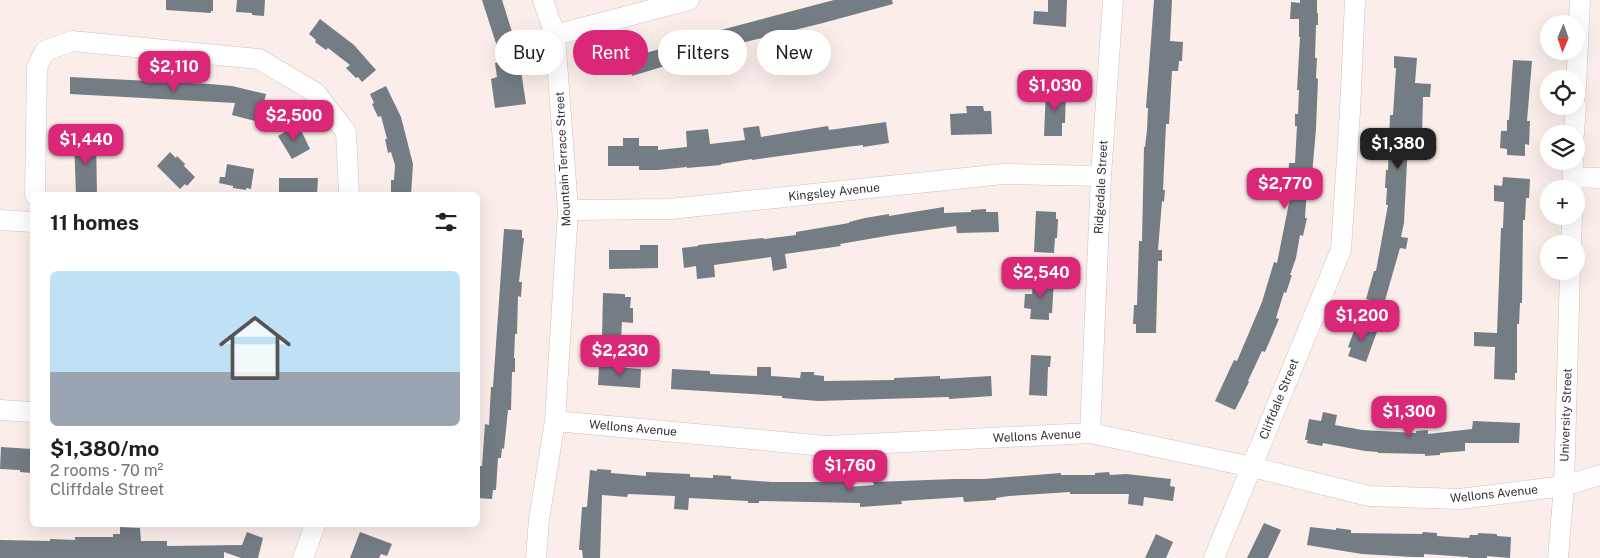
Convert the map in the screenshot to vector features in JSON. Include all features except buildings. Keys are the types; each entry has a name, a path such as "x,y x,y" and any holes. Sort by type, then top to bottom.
{"street":[{"name":"Mountain Terrace Street","path":"543,0 553,30"},
{"path":"563,33 689,0"},
{"name":"Ridgedale Street","path":"1090,433 1101,176 1113,0"},
{"name":"Cliffdale Street","path":"1214,558 1341,250 1355,0"},
{"path":"1577,70 1580,0"},
{"path":"35,192 37,67 45,51 72,40 259,59 316,93 346,132 349,192"},
{"name":"Mountain Terrace Street","path":"536,558 539,519 555,421 568,210 558,75"},
{"name":"Kingsley Avenue","path":"568,210 670,209 1003,174 1101,176"},
{"path":"1573,176 1600,178"},
{"path":"0,220 30,222"},
{"name":"University Street","path":"1558,558 1564,486 1570,280"},
{"path":"0,410 30,412"},
{"name":"Wellons Avenue","path":"555,421 826,446 1090,433 1252,467 1369,496 1460,500 1564,486 1600,474"},
{"path":"303,558 314,527"}]}
